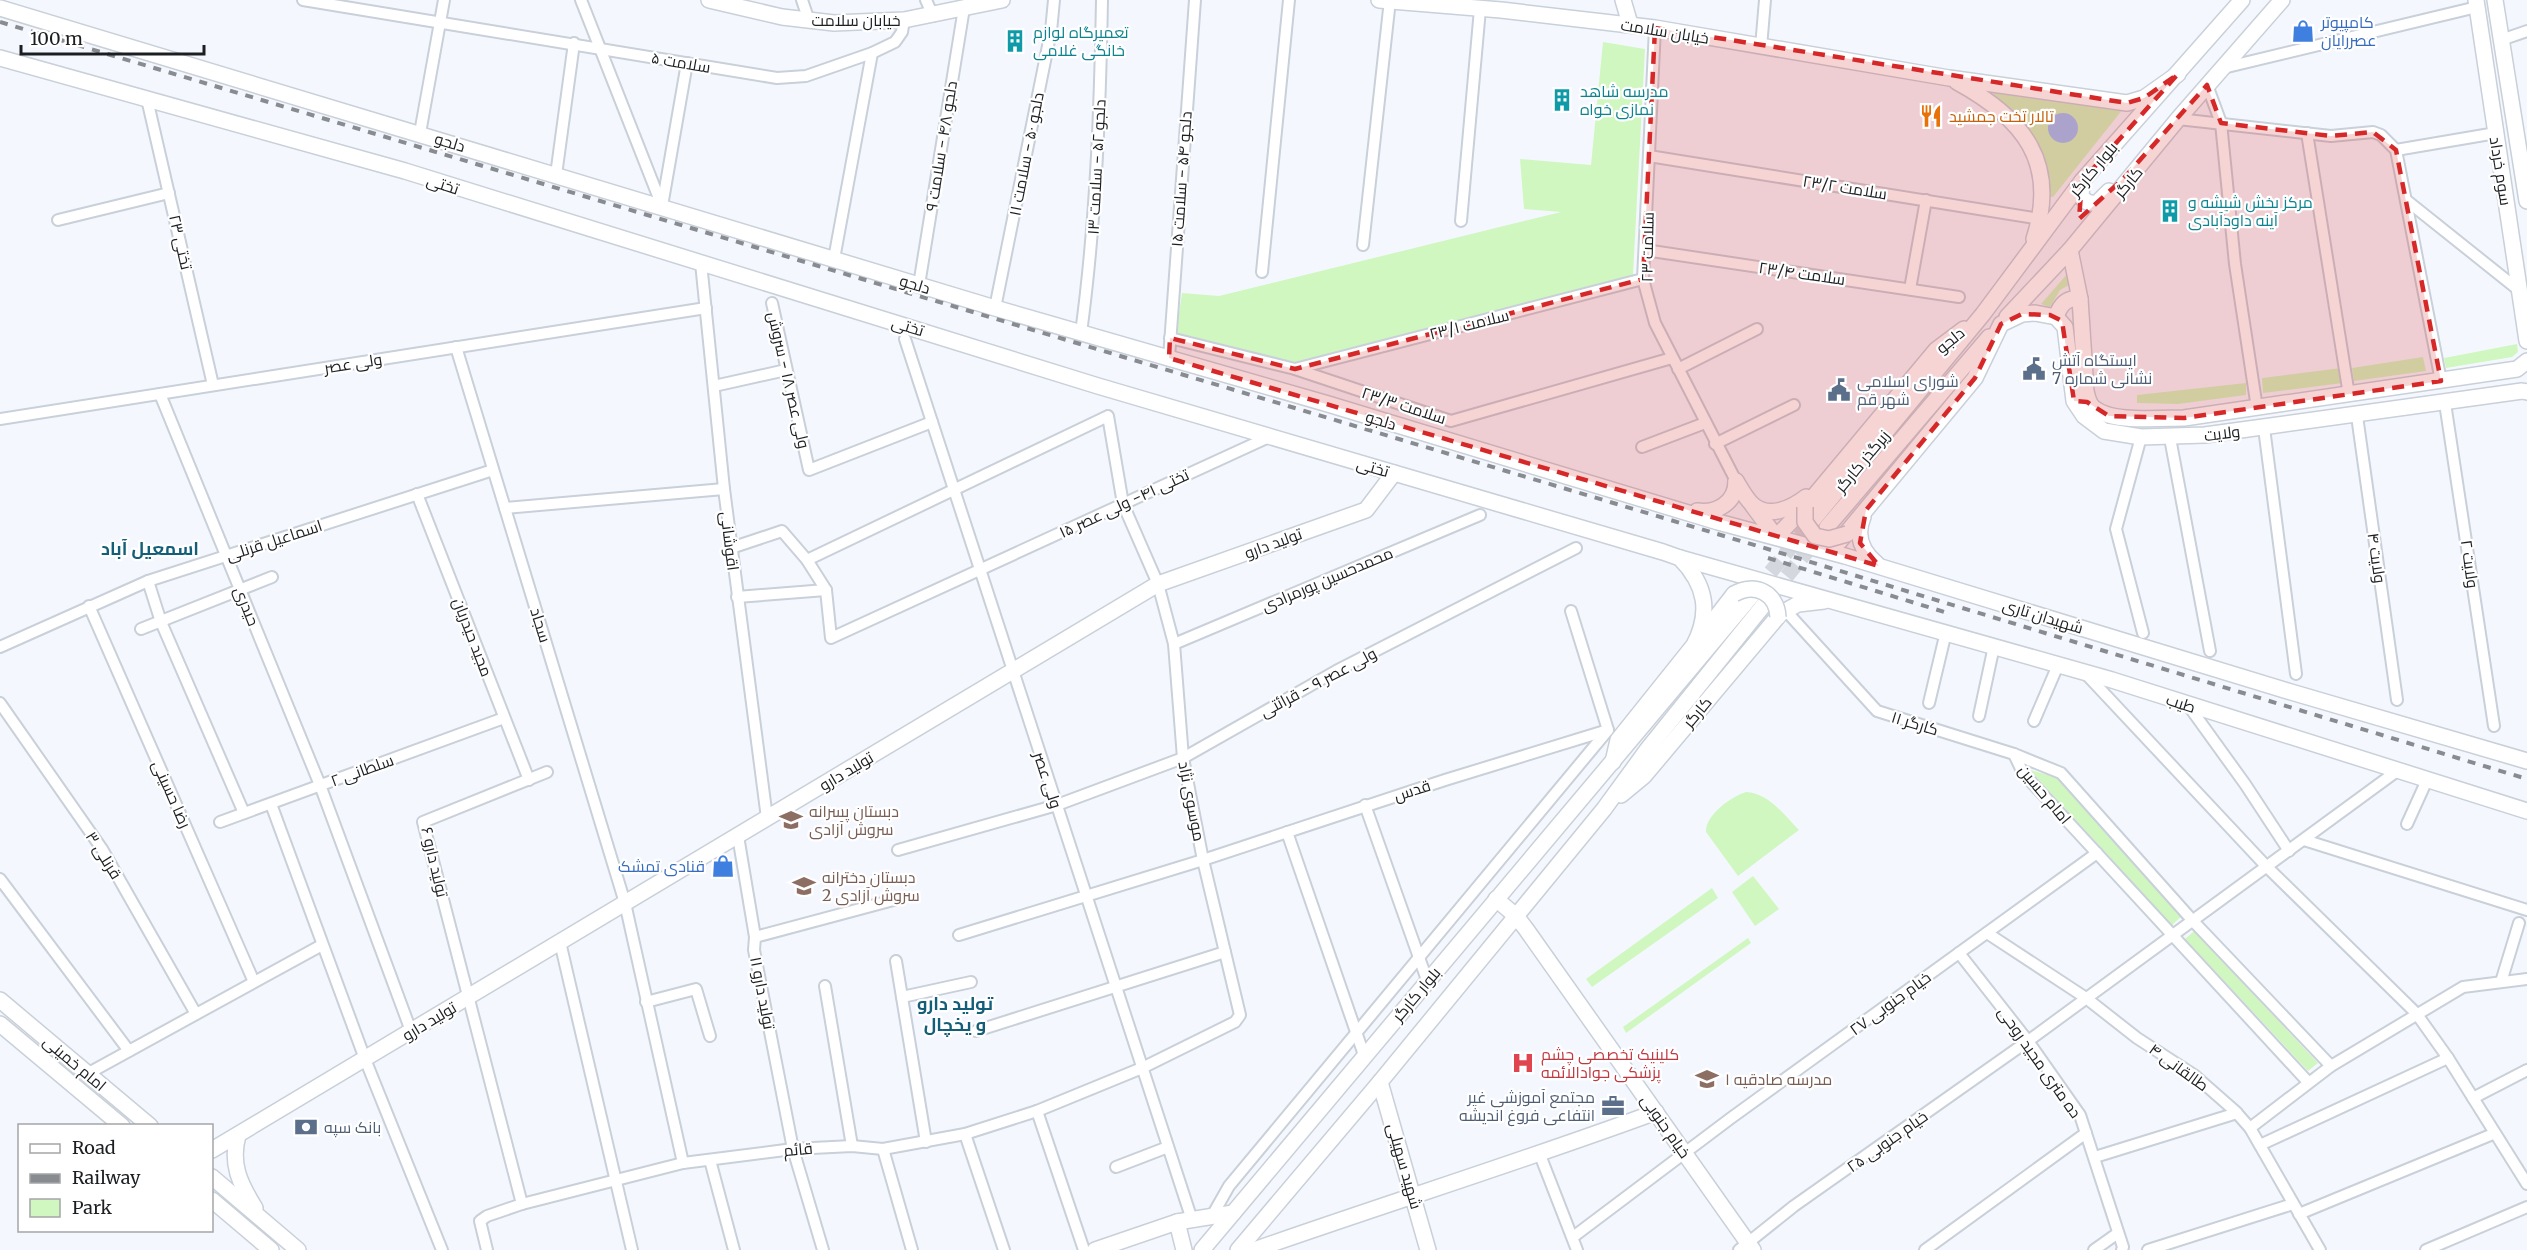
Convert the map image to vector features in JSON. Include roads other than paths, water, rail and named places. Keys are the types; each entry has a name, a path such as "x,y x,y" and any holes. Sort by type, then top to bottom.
{"street":[{"name":"سلامت ۵","path":"303,0 777,78 806,76 872,53 895,42 902,32 904,20"},
{"path":"420,133 444,0"},
{"path":"580,0 662,206"},
{"name":"خیابان سلامت","path":"710,0 782,17 834,23 904,20 933,16 1002,0"},
{"path":"802,0 809,21"},
{"path":"926,0 933,16"},
{"name":"دلجو ۵۰ - سلامت ۱۱","path":"995,308 1051,31 1054,0"},
{"name":"دلجو ۵۲ - سلامت ۱۳","path":"1081,333 1091,256 1100,96 1102,0"},
{"name":"دلجو ۵۴ - سلامت ۱۵","path":"1169,358 1196,0"},
{"path":"1262,272 1289,0"},
{"path":"1623,0 1630,24"},
{"path":"1761,47 1765,0"},
{"name":"بلوار کارگر","path":"1956,347 2030,253 2082,181 2242,0"},
{"name":"کارگر","path":"1968,359 2070,250 2207,85 2282,0"},
{"name":"سوم خرداد","path":"2495,0 2501,40 2521,126 2527,201"},
{"path":"1363,245 1387,1"},
{"name":"خیابان سلامت","path":"1387,1 1630,24 1949,78 2127,103 2144,98 2178,74"},
{"path":"2222,68 2476,4"},
{"name":"سوم خرداد","path":"2476,4 2527,341"},
{"name":"دلجو","path":"7,5 995,308 1680,510 1832,552"},
{"name":"دلجو ۴۸ - سلامت ۹","path":"919,285 964,8"},
{"path":"1461,221 1480,9"},
{"name":"سلامت ۲۳","path":"1655,28 1643,279 1655,323 1715,444 1736,481"},
{"path":"2501,40 2527,31"},
{"path":"556,175 574,43"},
{"path":"834,259 872,53"},
{"name":"تختی","path":"0,58 405,171 1269,436 1680,558 1833,600"},
{"path":"0,66 18,62"},
{"path":"662,206 687,63"},
{"name":"خیابان سلامت","path":"1949,78 1987,98 2018,128 2029,144 2044,186 2040,219 2030,253"},
{"path":"2207,85 2221,123 2235,264 2257,408"},
{"name":"تختی ۲۳","path":"147,99 213,385"},
{"path":"2082,181 2082,197 2087,202 2096,204 2123,179 2175,123 2221,123 2331,136 2373,132 2381,135 2396,150 2441,381"},
{"path":"2307,133 2349,395"},
{"path":"2396,150 2496,133"},
{"name":"سلامت ۲۳/۲","path":"1649,156 2040,219"},
{"path":"58,220 169,193"},
{"path":"1910,289 1926,200"},
{"path":"2406,200 2520,291"},
{"name":"سلامت ۲۳/۴","path":"1645,250 1959,297"},
{"path":"2070,250 2080,299 2083,375 2081,399"},
{"name":"اقوشانی","path":"700,263 731,548 767,818"},
{"name":"سلامت ۲۳/۱","path":"1295,369 1643,279"},
{"path":"2056,317 2059,308 2065,302 2072,298 2080,299"},
{"name":"ولی عصر ۱۸ - سروش","path":"772,303 809,470 932,422"},
{"name":"ولی عصر","path":"0,418 706,308"},
{"name":"دلجو","path":"1809,513 1821,487 1936,350 1983,314"},
{"path":"1832,552 1975,378 2001,324 2022,314 2056,317 2065,327 2084,416 2107,423"},
{"path":"1678,369 1757,329"},
{"name":"سلامت ۲۳/۳","path":"1170,338 1295,369 1451,421 1672,358"},
{"name":"ولی عصر","path":"905,339 1168,1147 1184,1221"},
{"name":"سجاد","path":"456,347 625,903 683,1163"},
{"name":"زیرگذر کارگر","path":"1809,513 1956,347"},
{"name":"زیرگذر کارگر","path":"1827,527 1968,359"},
{"path":"2522,365 2525,392"},
{"name":"ولایت","path":"2107,423 2184,418 2257,408 2441,381 2522,365"},
{"path":"714,386 786,370"},
{"name":"ولایت","path":"2107,423 2141,437 2170,438 2357,416 2525,392"},
{"name":"حیدری","path":"160,394 320,785 411,1031"},
{"name":"ولایت ۲","path":"2445,403 2494,726"},
{"path":"1715,444 1794,405"},
{"name":"موسوی نژاد","path":"954,489 1108,416 1122,504 1158,584 1174,644 1183,758 1203,860 1240,1015"},
{"name":"ولایت ۴","path":"2357,416 2397,700"},
{"path":"1642,447 1705,423"},
{"path":"2264,428 2296,674"},
{"name":"تختی ۴۱- ولی عصر ۱۵","path":"826,590 831,638 1269,436"},
{"path":"2141,437 2116,529 2144,633"},
{"path":"2170,438 2210,651"},
{"name":"اسماعیل قرنلی","path":"0,647 148,581 226,554 494,470"},
{"name":"تولید دارو","path":"213,1149 1158,584 1366,510 1394,473"},
{"path":"1736,481 1776,537 1809,513"},
{"path":"1680,510 1702,512 1717,509 1728,503 1736,488 1736,481"},
{"path":"1753,506 1767,511 1779,511 1801,501 1821,487"},
{"path":"505,508 724,489"},
{"path":"807,560 954,489"},
{"name":"مجید حیدریان","path":"417,494 529,780"},
{"path":"1866,510 1861,522 1860,543 1871,559 1880,566"},
{"path":"1809,513 1805,522 1815,536 1829,539 1847,534"},
{"name":"محمدحسین پورمرادی","path":"1174,644 1480,515"},
{"path":"731,548 782,531 807,560 826,590 737,597"},
{"name":"ولی عصر ۹ - قرائتی","path":"898,850 1057,806 1183,758 1335,671 1576,548"},
{"name":"شهیدان تاری","path":"1832,552 2291,692 2526,759"},
{"path":"1680,558 1692,570 1700,587 1703,601 1705,614 1702,628 1694,645"},
{"path":"141,629 272,577"},
{"path":"148,581 161,622 244,813"},
{"path":"1212,1216 1229,1186 1419,957 1620,736 1734,594 1742,589 1750,588 1766,593 1782,614 1798,604 1833,600"},
{"name":"بلوار کارگر","path":"1202,1250 1427,980 1613,762 1620,736 1760,597 1604,809 1380,1082 1238,1250"},
{"name":"طیب","path":"1833,600 2084,672 2527,811"},
{"name":"رضا حسینی","path":"89,606 254,982"},
{"path":"1571,611 1620,736"},
{"name":"کارگر","path":"1604,809 1644,776 1782,614"},
{"name":"کارگر ۱۱","path":"1782,614 1876,711 2014,754"},
{"path":"1929,703 1946,632"},
{"path":"1979,716 1994,646"},
{"path":"2034,720 2058,665"},
{"path":"2084,672 2267,867 2416,1013 2448,1058 2493,1134 2526,1182"},
{"name":"قرنلی ۳","path":"0,703 102,849 196,1014"},
{"path":"2188,705 2245,784 2289,851"},
{"name":"۲ سلطانی","path":"220,822 504,718"},
{"name":"قدس","path":"959,935 1203,860 1365,805 1620,736"},
{"name":"امام حسین","path":"2014,754 2019,769 2308,1082"},
{"name":"امام حسین","path":"2014,754 2061,773 2193,921 2331,1066"},
{"name":"خیام جنوبی ۲۵","path":"1746,1248 1794,1206 2028,1041 2397,771"},
{"name":"تولید دارو ۶","path":"470,996 423,822 547,772"},
{"path":"2407,824 2427,780"},
{"path":"271,804 365,1059 442,1250"},
{"path":"1365,805 1427,980"},
{"path":"1287,832 1364,1055"},
{"name":"تولید دارو ۱۱","path":"738,836 755,937 754,950 793,1149 823,1250"},
{"path":"2304,840 2527,910"},
{"name":"خیام جنوبی ۲۷","path":"1573,1237 2097,854"},
{"path":"0,879 129,1051"},
{"path":"755,937 900,898"},
{"name":"خیام جنوبی","path":"1496,899 1516,916 1685,1153 1746,1248"},
{"path":"2501,982 2519,923"},
{"name":"طالقانی ۴","path":"1987,933 2086,998 2137,1038 2194,1075 2237,1113 2250,1128 2320,1250"},
{"path":"560,942 632,1250"},
{"path":"87,1074 322,945"},
{"path":"976,1031 1225,952"},
{"name":"ده متری مجید روحی","path":"1959,953 2028,1041 2080,1115 2122,1250"},
{"path":"896,961 926,1142"},
{"path":"2250,1128 2331,1066 2416,1013 2463,987 2527,979"},
{"path":"902,997 971,982"},
{"path":"825,986 852,1146"},
{"path":"646,1002 696,988 710,1036"},
{"path":"470,996 522,1204"},
{"name":"امام خمینی","path":"0,1000 149,1124"},
{"name":"قائم","path":"487,1250 480,1221 487,1216 522,1204 683,1163 793,1149 852,1146 883,1149 965,1134 1037,1111 1142,1068 1235,1022 1240,1015"},
{"name":"امام خمینی","path":"0,1024 121,1124"},
{"path":"2259,1145 2448,1058"},
{"path":"2473,1098 2527,1070"},
{"name":"شهید سهیلی","path":"1380,1082 1428,1250"},
{"path":"1037,1111 1084,1250"},
{"path":"1254,1250 1413,1194 1540,1155 1656,1112"},
{"path":"2094,1157 2237,1113"},
{"path":"1925,1250 2086,1133"},
{"path":"965,1134 1004,1250"},
{"path":"2148,1250 2208,1231 2296,1209 2493,1134"},
{"path":"238,1135 234,1150 235,1167 240,1183 261,1219"},
{"path":"1116,1167 1168,1147"},
{"path":"883,1149 912,1250"},
{"path":"1540,1155 1577,1250"},
{"path":"710,1160 734,1250"},
{"path":"213,1178 298,1250"},
{"path":"213,1201 271,1250"},
{"path":"2427,1250 2527,1207"},
{"path":"1095,1250 1184,1221 1233,1213"},
{"path":"1184,1221 1184,1250"},
{"path":"2094,1250 2118,1233"}],"water":[{"path":"2063,113 2074,117 2078,128 2074,139 2063,143 2052,139 2048,128 2052,117"}],"tunnel":[{"path":"1756,590 1813,520"},
{"path":"1772,594 1818,538"}],"railway":[{"path":"0,22 1771,550 2527,779"},
{"path":"1768,558 1951,614"}],"place":[{"name":"کامپیوتر عصررایان","path":"2303,31"},
{"name":"تعمیرگاه لوازم خانگی غلامی","path":"1015,41"},
{"name":"مدرسه شاهد نمازی خواه","path":"1562,100"},
{"name":"تالار تخت جمشید","path":"1931,116"},
{"name":"مرکز پخش شیشه و آینه داودآبادی","path":"2170,211"},
{"name":"ایستگاه آتش نشانی شماره 7","path":"2034,369"},
{"name":"شورای اسلامی شهر قم","path":"1839,390"},
{"name":"دبستان پسرانه سروش آزادی","path":"791,820"},
{"name":"قنادی تمشک","path":"723,866"},
{"name":"دبستان دخترانه سروش آزادی 2","path":"804,886"},
{"name":"کلینیک تخصصی چشم پزشکی جوادالائمه","path":"1523,1063"},
{"name":"مدرسه صادقیه ۱","path":"1707,1079"},
{"name":"مجتمع آموزشی غیر انتفاعی فروغ اندیشه","path":"1613,1106"},
{"name":"بانک سپه","path":"306,1127"}],"district":[{"name":"اسمعیل آباد","path":"150,548"},
{"name":"تولید دارو و یخچال","path":"955,1013"}]}
